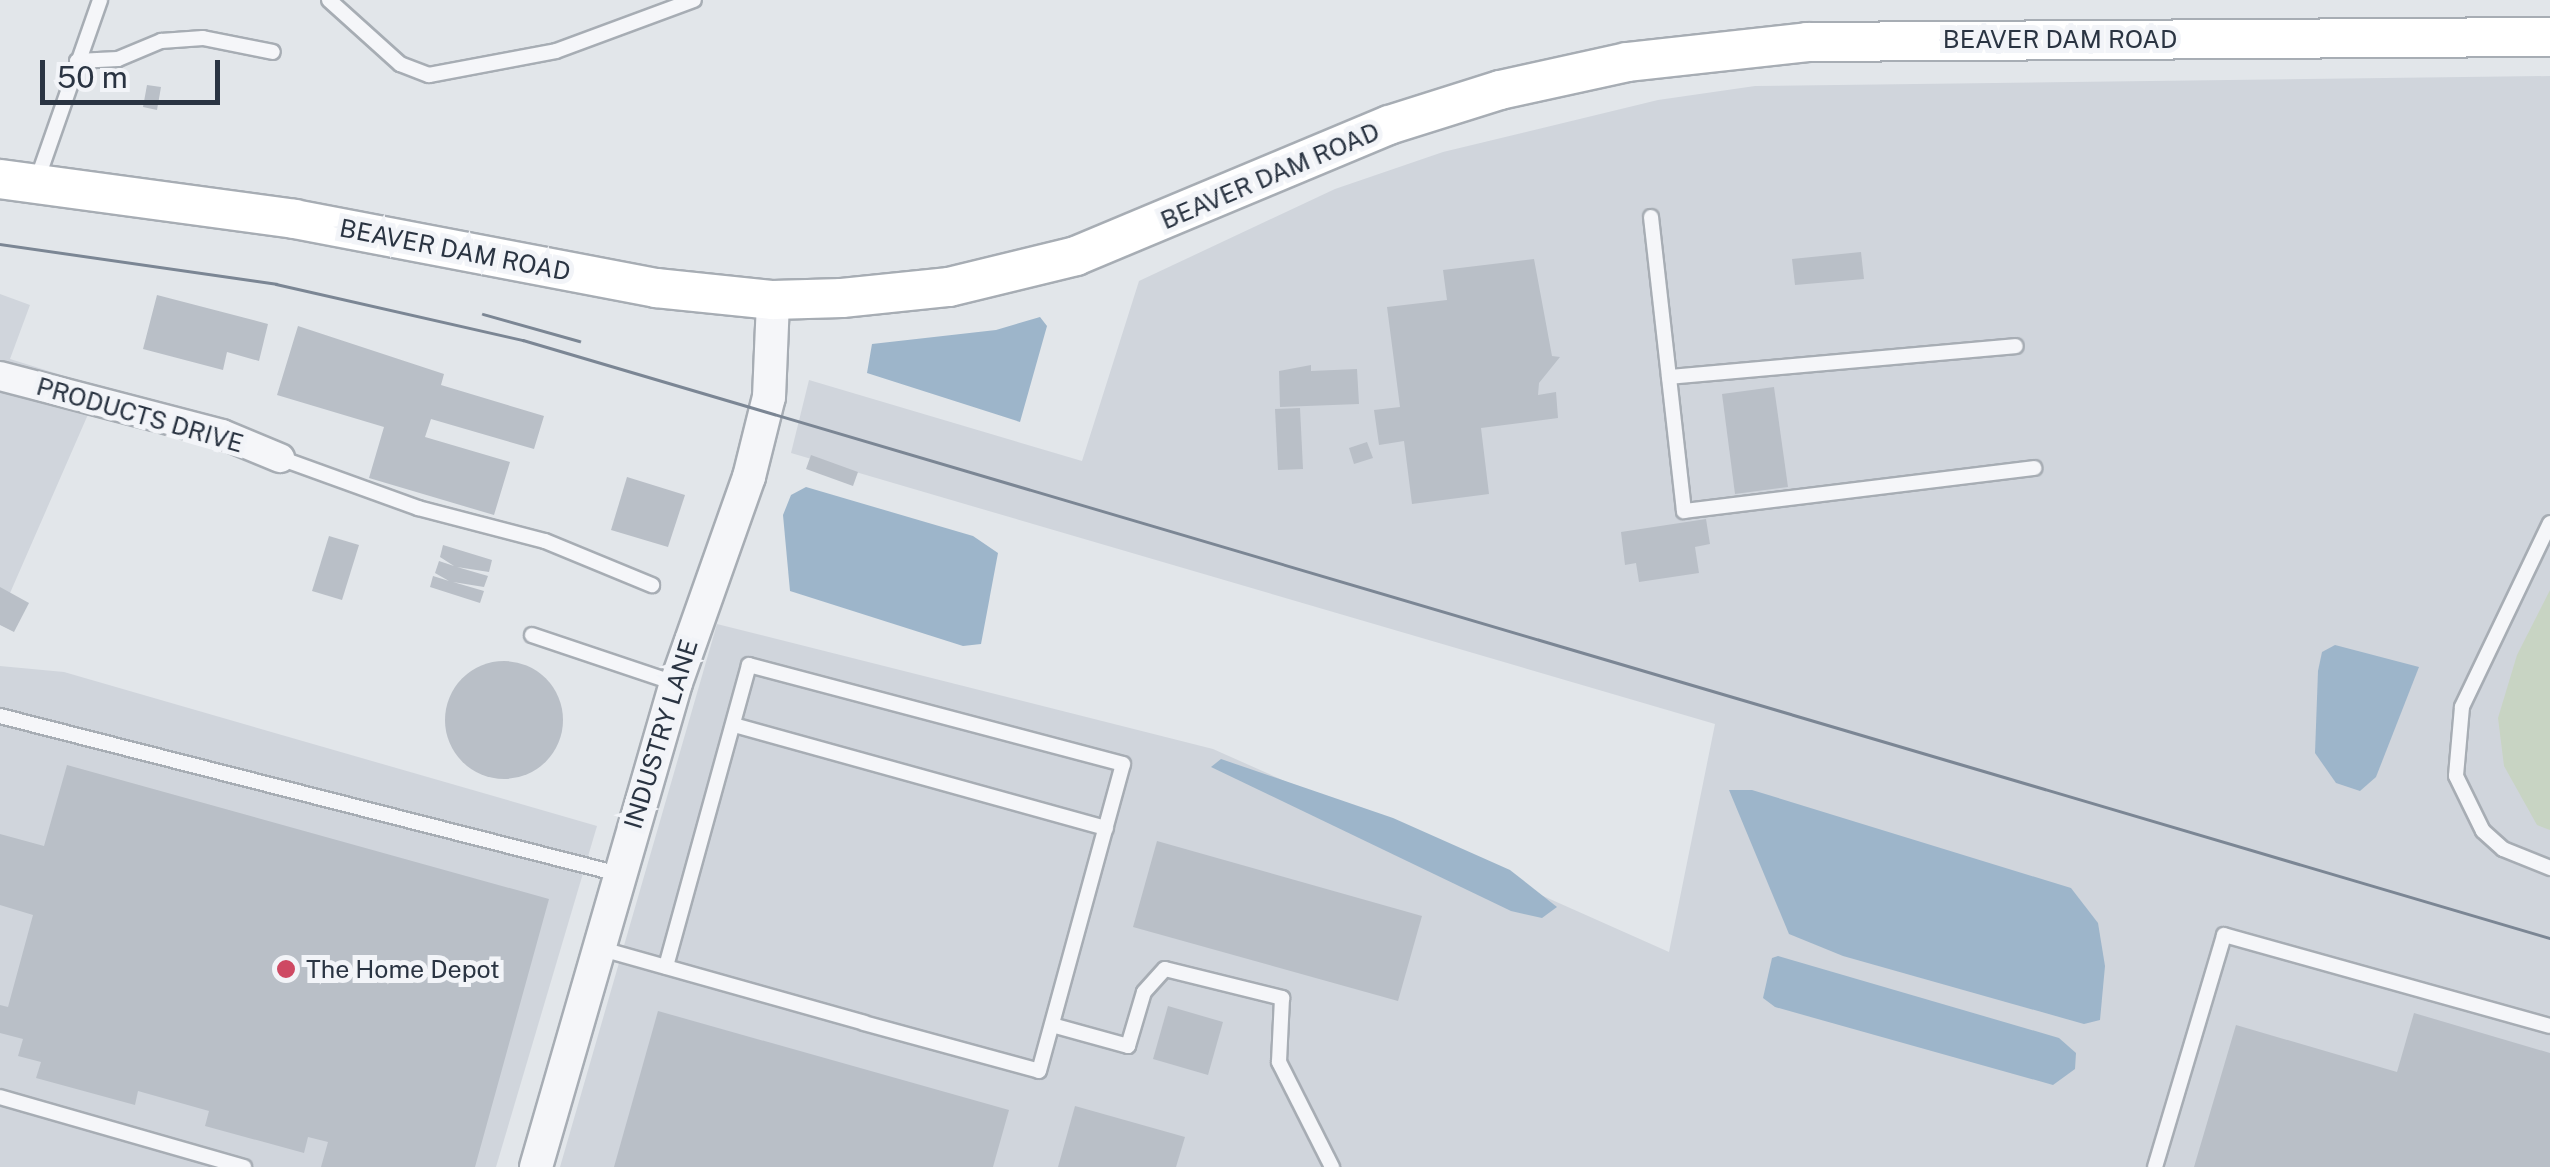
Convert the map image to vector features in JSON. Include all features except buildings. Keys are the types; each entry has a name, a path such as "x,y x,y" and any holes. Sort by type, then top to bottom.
{"main road":[{"name":"BEAVER DAM ROAD","path":"18,181 294,218 656,288 773,300 949,286 1076,256 1389,124 1500,90 1627,62 1807,42 2550,38"}],"street":[{"name":"INDUSTRY LANE","path":"536,1167 676,683 759,440 772,370 773,300"},
{"name":"PRODUCTS DRIVE","path":"0,376 222,434 280,458"}],"lane":[{"path":"18,181 76,61 100,0"},
{"path":"329,0 400,64 429,74 556,52 694,0"},
{"path":"76,61 118,59 161,41 203,38 274,52"},
{"path":"1650,217 1684,512 2034,468"},
{"path":"1668,377 2016,346"},
{"path":"280,458 418,508 545,542 652,585"},
{"path":"2550,523 2462,707 2456,776 2483,831 2503,849 2550,868"},
{"path":"532,635 676,683"},
{"path":"597,948 666,968 1039,1071 1123,764 750,665 666,968"},
{"path":"0,716 618,874"},
{"path":"734,725 1106,828"},
{"path":"2155,1167 2224,935 2550,1026"},
{"path":"1052,1025 1128,1046 1144,992 1165,969 1282,998 1279,1062 1332,1167"},
{"path":"0,1096 244,1167"}],"shaded area":[{"path":"2550,76 2550,1167 560,1167 717,624 1213,749 1669,952 1715,724 791,453 809,380 1082,461 1139,281 1335,189 1443,152 1658,100 1755,86"},
{"path":"0,294 30,305 10,359 100,387 0,616"},
{"name":"The Home Depot","path":"0,666 64,672 597,826 496,1167 0,1167"}],"green space":[{"path":"2550,590 2550,830 2537,825 2504,766 2498,718 2517,655"}],"water":[{"path":"1040,317 1047,326 1020,422 867,373 872,344 996,330"},
{"path":"806,487 973,536 998,553 981,644 963,646 790,591 783,515 791,495"},
{"path":"2335,645 2419,667 2376,777 2360,791 2336,783 2315,753 2318,671 2322,652"},
{"path":"1221,759 1393,818 1510,870 1557,907 1542,918 1511,911 1211,767"},
{"path":"1729,790 1752,790 2071,888 2098,923 2105,966 2100,1020 2084,1024 1843,956 1789,934"},
{"path":"1778,956 2059,1038 2076,1053 2075,1069 2053,1085 1775,1007 1763,998 1772,958"}],"tram line":[{"path":"0,244 276,284 523,340 2550,938"},
{"path":"483,314 579,341"}],"place":[{"name":"The Home Depot","path":"286,969"}]}
